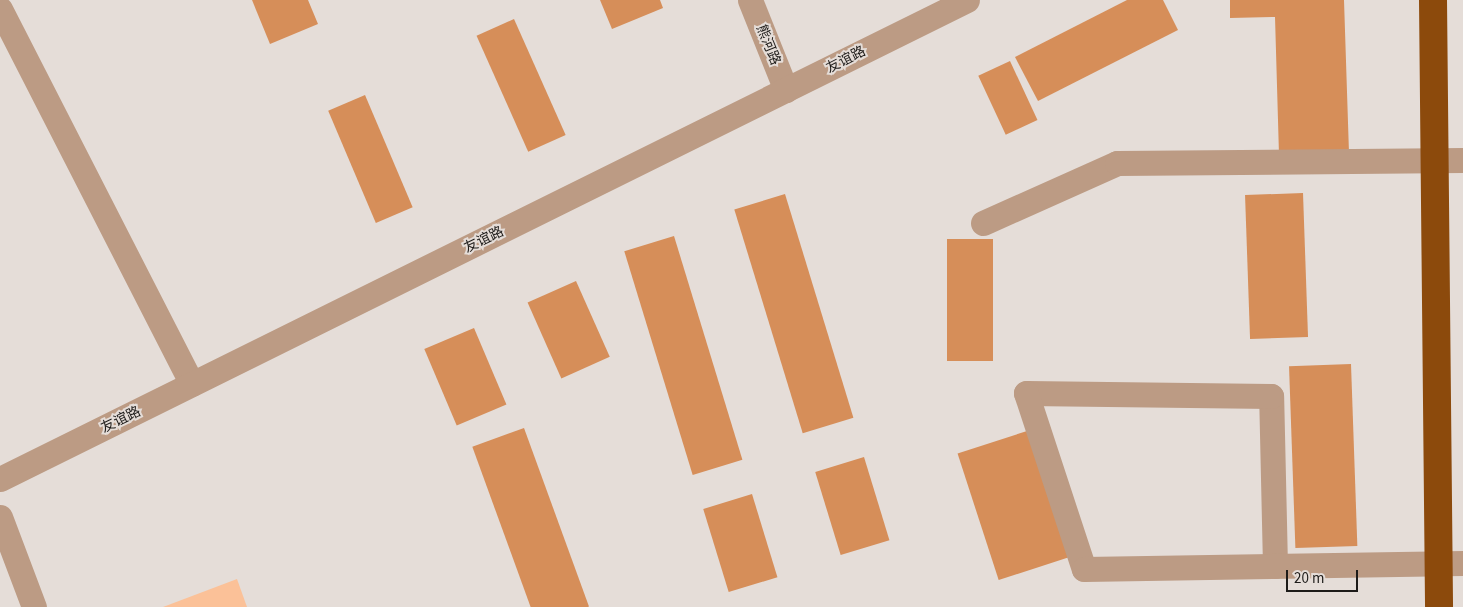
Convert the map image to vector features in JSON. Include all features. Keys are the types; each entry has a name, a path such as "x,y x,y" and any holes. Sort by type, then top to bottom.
{"highway":[{"path":"1433,0 1435,160 1451,563 1440,607"}],"street":[{"name":"熊河路","path":"750,0 786,90"},
{"name":"友谊路","path":"0,480 967,0"},
{"path":"0,9 192,384"},
{"path":"984,223 1117,163 1463,160"},
{"path":"1275,566 1271,396 1026,393 1084,568 1275,566 1451,563"},
{"path":"0,517 34,607"}],"shaded area":[{"path":"237,579 247,607 163,607"}],"building":[{"path":"252,0 308,0 318,24 270,44"},
{"path":"600,0 660,0 663,8 612,29"},
{"path":"1127,0 1163,0 1178,30 1038,101 1015,57"},
{"path":"1230,0 1344,0 1349,153 1279,155 1275,17 1230,18"},
{"path":"514,19 566,135 528,152 477,36"},
{"path":"1010,61 1037,120 1006,135 978,76"},
{"path":"365,95 413,207 376,223 328,111"},
{"path":"1303,193 1308,337 1250,339 1245,195"},
{"path":"785,194 853,418 803,433 734,209"},
{"path":"674,236 742,460 693,475 624,251"},
{"path":"947,239 993,239 993,361 947,361"},
{"path":"576,281 610,357 561,378 528,303"},
{"path":"474,328 506,404 457,426 424,349"},
{"path":"1351,364 1357,546 1295,548 1289,366"},
{"path":"524,428 589,607 531,607 472,447"},
{"path":"1027,431 1068,557 999,580 958,454"},
{"path":"864,457 889,540 841,555 815,472"},
{"path":"752,494 777,577 729,592 703,509"}]}
